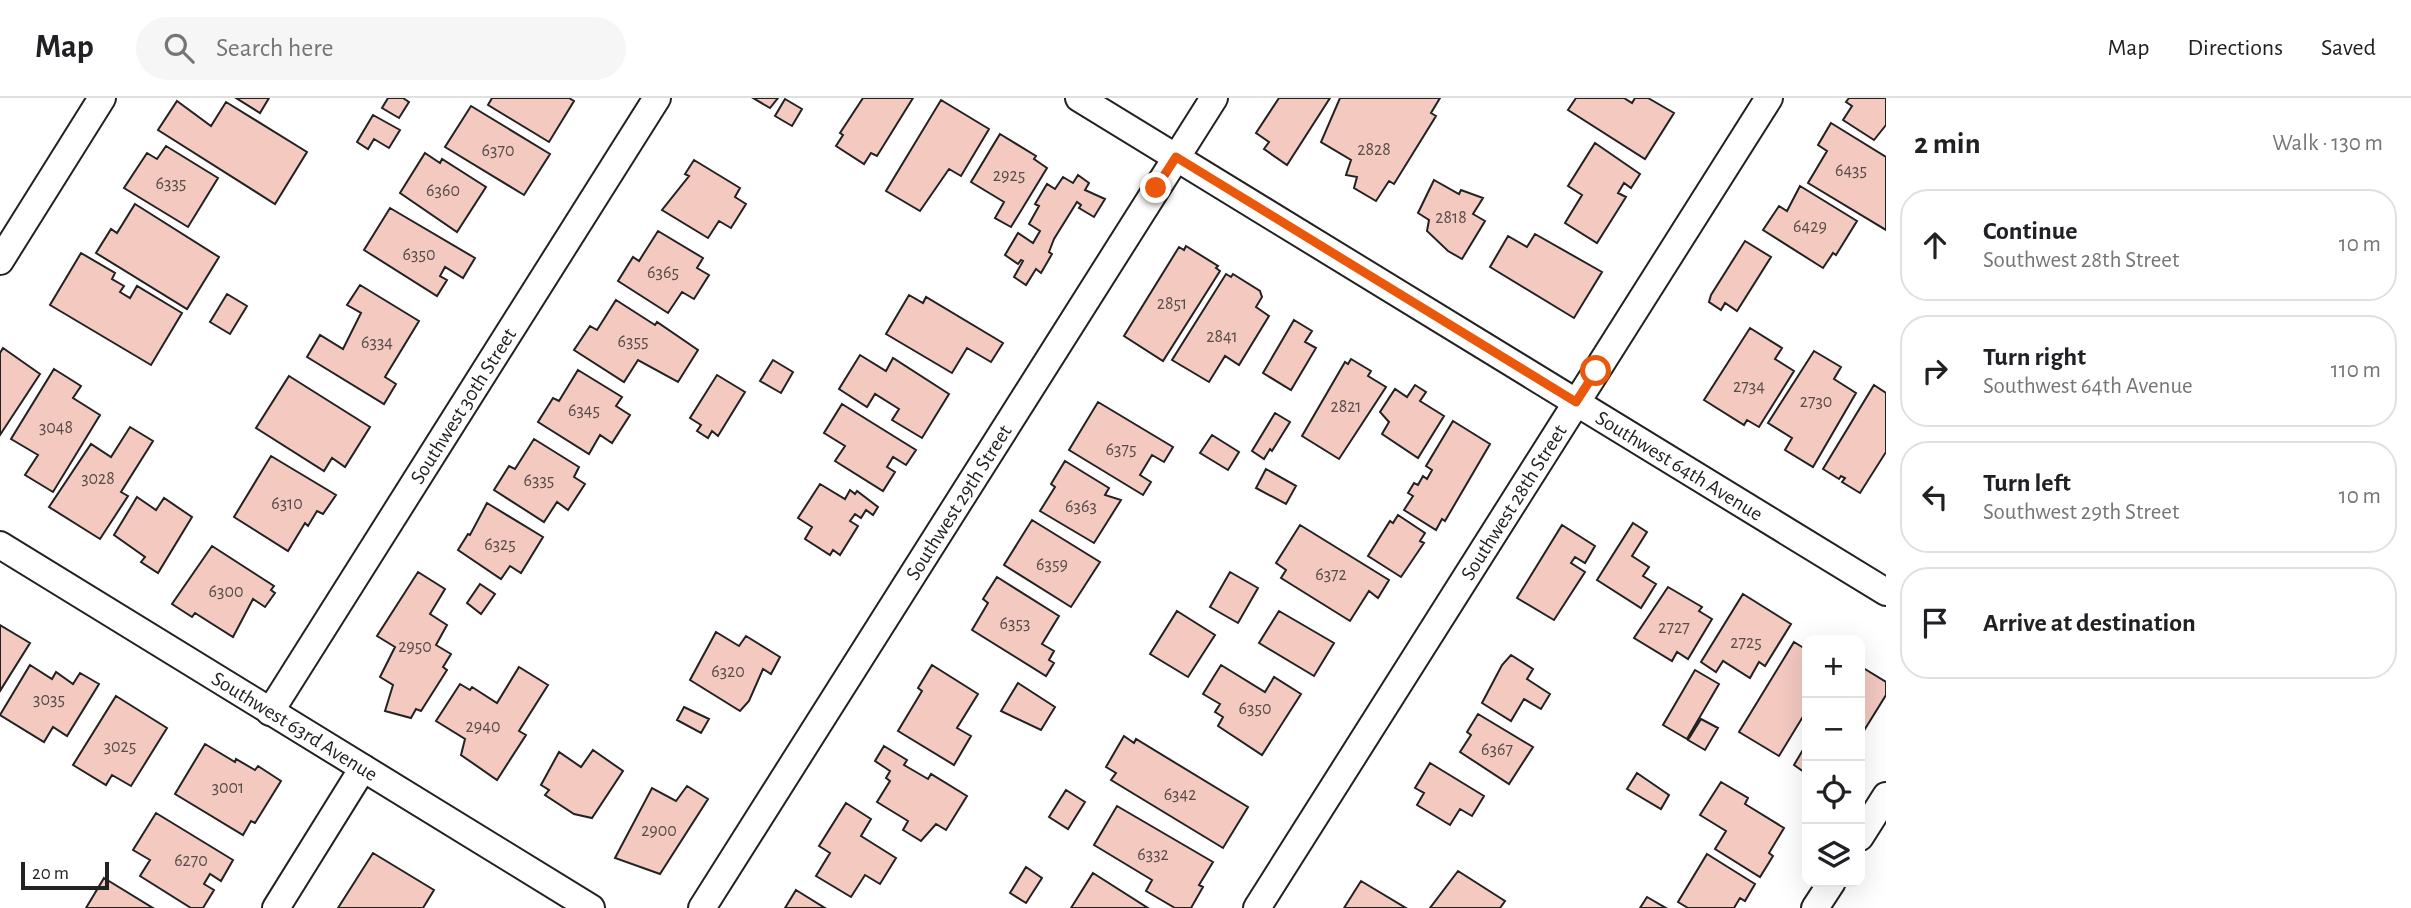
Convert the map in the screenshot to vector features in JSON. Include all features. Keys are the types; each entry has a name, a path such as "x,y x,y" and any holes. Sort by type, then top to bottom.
{"street":[{"path":"0,261 102,98"},
{"name":"Southwest 30th Street","path":"270,712 657,98"},
{"name":"Southwest 64th Avenue","path":"1079,98 1886,592"},
{"name":"Southwest 29th Street","path":"702,908 1213,98"},
{"name":"Southwest 28th Street","path":"1257,908 1769,98"},
{"name":"Southwest 63rd Avenue","path":"0,545 591,908"},
{"path":"276,908 363,768"},
{"path":"1865,829 1886,796"},
{"path":"1815,908 1829,887"}],"building":[{"path":"236,98 269,98 260,113"},
{"path":"388,98 403,98 409,102 399,118 382,108"},
{"path":"492,98 569,98 574,101 549,142 488,105"},
{"path":"753,98 778,98 770,108"},
{"path":"863,98 913,98 877,156 871,153 864,164 836,146 843,135 840,133"},
{"path":"1279,98 1330,98 1287,165 1264,149 1269,142 1256,133"},
{"path":"1340,98 1440,98 1431,113 1436,116 1394,184 1389,181 1376,201 1354,188 1357,177 1346,175 1351,160 1321,142"},
{"path":"1576,98 1624,98 1632,103 1635,98 1648,98 1674,113 1645,159 1568,110"},
{"path":"1849,98 1886,98 1886,125 1874,140 1843,120 1852,106 1846,102"},
{"path":"785,99 802,109 792,126 775,116"},
{"path":"941,100 989,129 961,176 949,169 920,211 886,191"},
{"path":"177,101 211,126 226,102 307,152 275,204 158,130"},
{"path":"471,106 550,154 524,195 445,147"},
{"path":"373,115 400,130 389,148 374,139 368,149 357,142"},
{"path":"1831,123 1886,157 1886,230 1808,183 1827,151 1818,145"},
{"path":"1000,134 1036,156 1034,159 1047,168 1011,227 995,218 1004,202 971,182"},
{"path":"1595,143 1640,174 1631,188 1624,183 1618,193 1626,197 1597,243 1565,223 1582,195 1568,186"},
{"path":"166,146 218,178 188,227 124,188 147,153 157,159"},
{"path":"425,153 440,163 442,159 486,187 457,232 400,193"},
{"path":"694,160 740,188 735,197 746,204 731,228 719,221 708,238 662,210 689,176 685,174"},
{"path":"1078,175 1089,183 1085,190 1105,199 1094,217 1079,208 1081,205 1077,202 1054,239 1049,252 1052,254 1041,273 1036,269 1026,285 1014,277 1023,261 1018,264 1005,255 1018,233 1033,243 1040,231 1029,224 1039,206 1035,204 1047,184 1055,189 1063,177 1073,183"},
{"path":"1434,180 1459,194 1461,190 1483,198 1473,214 1485,221 1462,259 1448,251 1427,231 1429,220 1418,213"},
{"path":"1800,186 1857,221 1836,255 1833,253 1823,268 1763,230 1779,206 1787,211"},
{"path":"135,204 219,257 187,309 96,253 111,229 117,233"},
{"path":"390,208 475,258 463,278 445,267 440,276 447,280 437,296 364,250"},
{"path":"658,231 703,258 697,268 709,275 694,299 682,292 668,313 618,281 633,257 639,261"},
{"path":"1535,234 1602,272 1574,318 1490,267 1508,236 1527,247"},
{"path":"1745,241 1771,257 1737,311 1725,303 1721,310 1709,302 1711,295"},
{"path":"1186,246 1218,266 1216,268 1220,271 1163,361 1124,336 1179,247 1184,250"},
{"path":"81,253 115,273 112,279 124,286 120,292 130,298 137,286 182,313 151,365 50,305"},
{"path":"1226,274 1231,277 1233,274 1260,291 1262,297 1256,307 1269,316 1239,365 1225,356 1209,382 1172,360"},
{"path":"360,285 419,321 385,377 396,384 384,404 307,357 320,335 343,349 361,313 347,305"},
{"path":"227,294 247,306 230,334 210,322"},
{"path":"909,295 923,303 926,297 1003,343 991,362 967,348 952,373 886,334"},
{"path":"616,300 655,325 657,322 698,350 678,382 638,360 624,382 574,350 590,326 597,330"},
{"path":"1294,320 1312,331 1305,342 1316,348 1291,390 1263,373"},
{"path":"1750,328 1782,348 1775,359 1794,371 1759,427 1747,420 1744,425 1704,400"},
{"path":"3,348 40,374 0,435 0,353"},
{"path":"1814,351 1841,367 1834,379 1856,393 1813,467 1785,450 1792,438 1768,423"},
{"path":"860,355 886,371 893,358 949,394 922,438 892,420 899,409 875,394 867,407 839,389"},
{"path":"1351,359 1371,371 1368,376 1386,387 1339,459 1302,436 1345,362 1348,364"},
{"path":"773,360 793,372 781,393 760,381"},
{"path":"54,369 81,386 73,398 100,415 53,492 25,475 38,455 11,439"},
{"path":"578,370 622,397 616,406 630,415 612,443 600,435 589,454 538,422 553,398 559,401"},
{"path":"717,375 745,392 718,436 712,431 708,438 697,431 701,425 690,418"},
{"path":"289,376 370,427 345,467 332,458 324,471 256,428"},
{"path":"1415,385 1426,392 1420,401 1444,416 1418,458 1382,434 1389,422 1380,412 1395,389 1407,397"},
{"path":"1874,385 1886,393 1886,452 1860,493 1842,482 1845,478 1841,476 1839,479 1823,469"},
{"path":"1098,402 1173,447 1164,462 1152,455 1140,475 1151,482 1143,495 1069,450"},
{"path":"842,404 916,450 906,465 893,457 887,467 895,472 883,491 835,461 845,446 824,433"},
{"path":"1275,413 1290,422 1264,459 1252,451"},
{"path":"1453,421 1490,444 1445,521 1442,519 1436,530 1404,510 1413,496 1408,493 1414,483 1418,485 1423,476 1427,479 1432,470 1426,466"},
{"path":"130,427 153,441 121,492 128,496 100,539 49,507 91,444 111,457"},
{"path":"1212,435 1239,452 1228,470 1200,453"},
{"path":"534,439 579,467 574,477 585,484 568,510 557,502 544,522 494,490 509,466 515,469"},
{"path":"271,456 336,495 323,514 317,511 308,526 305,523 288,551 234,517"},
{"path":"1065,461 1109,488 1105,495 1121,500 1094,543 1040,511 1055,487 1051,484"},
{"path":"1266,469 1296,486 1286,504 1256,488"},
{"path":"820,484 845,499 850,490 855,494 857,491 878,507 873,515 866,510 861,518 855,514 850,521 858,526 840,555 833,550 830,555 805,539 812,527 798,518"},
{"path":"137,497 156,510 164,498 192,517 158,573 141,562 145,557 114,535"},
{"path":"487,503 543,537 521,573 510,566 501,579 458,550 468,534 470,535"},
{"path":"1398,515 1425,533 1420,541 1424,543 1401,577 1368,556 1390,521 1393,523"},
{"path":"1032,520 1100,562 1071,607 1004,565"},
{"path":"1633,523 1647,532 1632,556 1649,567 1643,576 1656,584 1641,608 1597,580"},
{"path":"1300,525 1389,580 1378,598 1369,591 1350,621 1281,578 1286,570 1276,563"},
{"path":"1562,525 1595,546 1585,563 1575,557 1571,563 1585,572 1554,620 1517,598"},
{"path":"212,546 274,586 271,590 275,593 265,607 253,599 233,637 195,613 192,617 172,604"},
{"path":"418,572 445,589 430,614 447,625 436,645 451,654 443,667 447,670 421,711 416,709 411,718 385,711 393,685 380,677 395,647 377,636"},
{"path":"1230,572 1258,588 1238,623 1210,607"},
{"path":"997,577 1059,616 1042,644 1054,651 1049,660 1054,663 1046,676 972,630 988,603 983,599"},
{"path":"480,584 495,594 481,614 467,603"},
{"path":"1668,587 1702,607 1699,611 1712,619 1688,659 1677,652 1672,661 1634,638"},
{"path":"1743,594 1791,624 1765,666 1759,662 1750,678 1723,661 1716,672 1701,662"},
{"path":"1177,611 1215,635 1188,677 1150,654"},
{"path":"1279,611 1334,643 1314,676 1259,643"},
{"path":"0,625 30,643 0,691"},
{"path":"716,632 739,646 746,636 780,657 771,674 763,669 749,701 740,711 690,680"},
{"path":"1794,642 1802,647 1802,718 1779,756 1739,732"},
{"path":"1511,655 1533,669 1527,679 1550,694 1541,709 1524,699 1511,721 1482,703 1502,665"},
{"path":"30,665 52,679 56,672 73,684 80,673 99,684 67,736 53,727 44,742 0,715"},
{"path":"932,665 978,694 957,728 971,736 954,765 898,731 922,691 918,688"},
{"path":"1221,665 1265,692 1274,677 1301,694 1262,755 1218,726 1223,717 1215,712 1220,704 1203,694"},
{"path":"519,667 548,685 519,731 526,735 497,780 461,755 465,739 436,721 460,684 470,690 472,687 497,703"},
{"path":"1865,669 1886,682 1886,695 1865,729"},
{"path":"1695,670 1719,684 1687,739 1663,725"},
{"path":"1018,683 1055,707 1041,730 1001,711"},
{"path":"116,696 167,728 131,786 112,775 106,785 73,765"},
{"path":"684,707 709,719 701,733 677,720"},
{"path":"1478,714 1533,747 1509,784 1460,752 1471,735 1467,732"},
{"path":"1701,719 1718,728 1705,750 1688,740"},
{"path":"1124,736 1134,743 1136,739 1248,807 1223,848 1111,780 1116,773 1106,767"},
{"path":"205,744 235,762 236,759 255,770 258,766 281,781 255,823 251,821 243,835 175,794"},
{"path":"884,746 907,760 904,765 928,779 931,774 967,796 946,830 936,824 921,841 903,830 908,821 877,802 890,781 886,778 890,771 875,761"},
{"path":"593,750 623,771 592,818 574,814 545,795 549,790 541,785 559,752 581,767"},
{"path":"1802,751 1802,771 1794,765"},
{"path":"1430,763 1484,796 1472,816 1460,809 1450,825 1417,805 1424,793 1415,788"},
{"path":"1637,773 1669,795 1661,809 1627,789"},
{"path":"1721,782 1748,798 1745,804 1784,828 1769,853 1773,856 1760,877 1715,849 1726,831 1700,815"},
{"path":"687,786 708,799 660,874 615,858 652,788 676,801"},
{"path":"1066,790 1085,802 1068,829 1049,817"},
{"path":"846,803 871,819 861,836 896,858 880,884 865,875 851,897 816,876 830,853 819,846"},
{"path":"1117,806 1213,862 1199,885 1203,887 1191,908 1175,908 1146,891 1152,880 1094,845"},
{"path":"156,813 233,860 221,881 210,874 204,884 214,890 203,908 191,908 140,876 150,860 133,850"},
{"path":"373,853 434,890 423,908 338,908"},
{"path":"1707,854 1755,884 1745,901 1740,898 1734,908 1688,908 1678,902"},
{"path":"1026,867 1042,878 1026,903 1010,893"},
{"path":"1458,871 1505,901 1500,908 1430,908"},
{"path":"1093,873 1148,908 1071,908"},
{"path":"104,878 153,908 86,908"},
{"path":"1361,881 1406,908 1344,908"},
{"path":"796,890 825,908 785,908"},
{"path":"1647,897 1666,908 1640,908"}],"route":[{"path":"1156,188 1176,157 1576,402 1596,371"}]}
